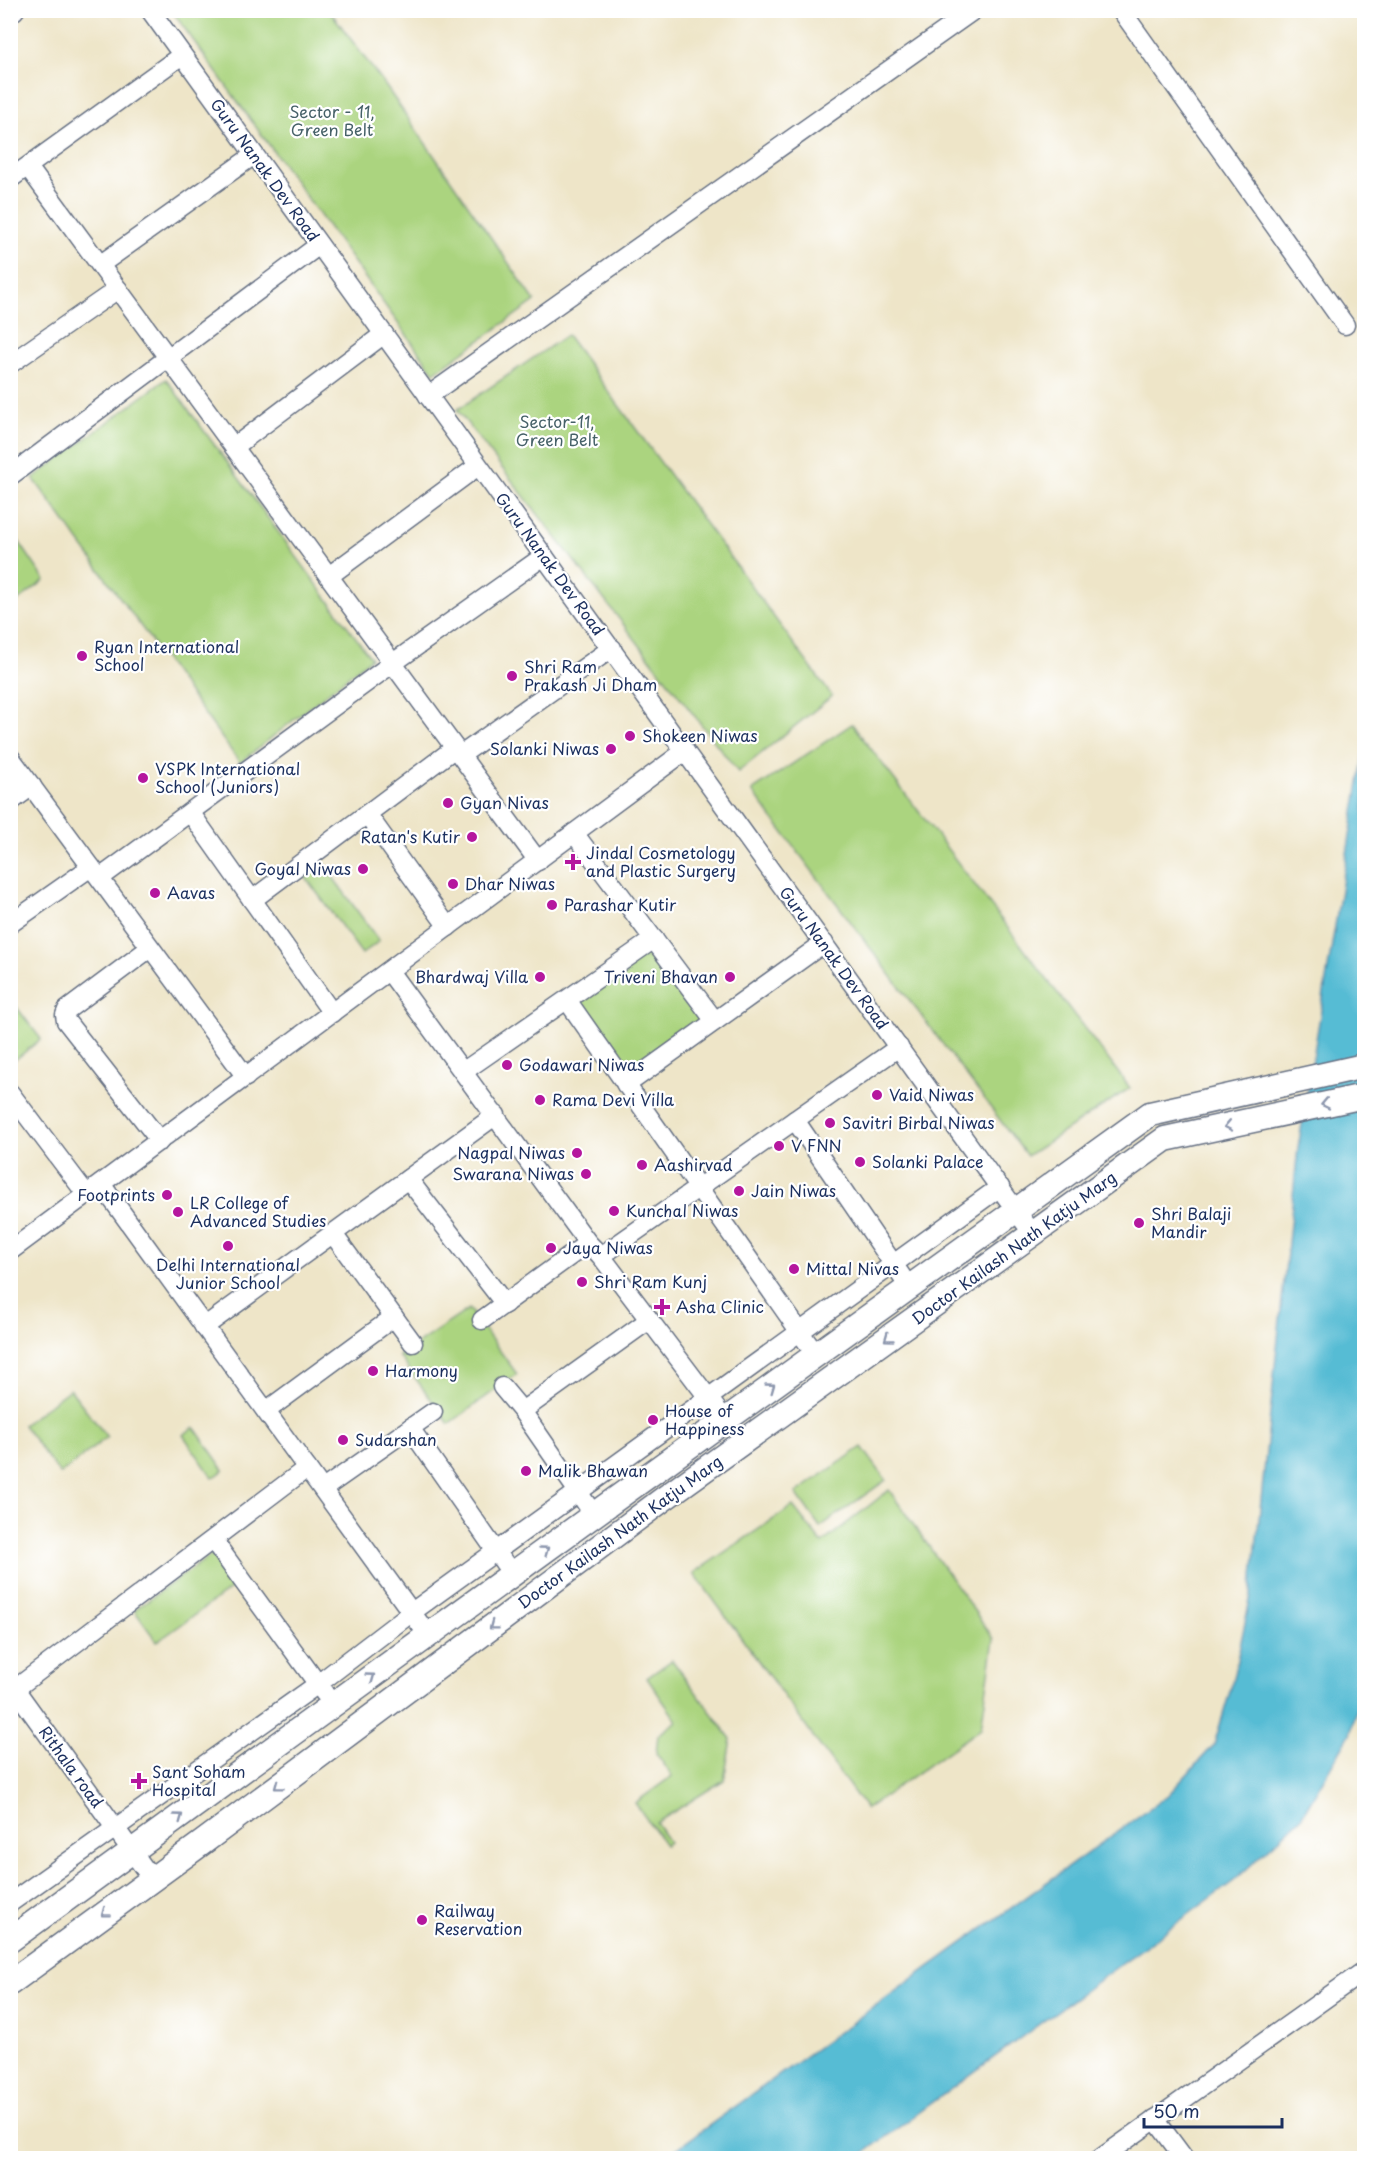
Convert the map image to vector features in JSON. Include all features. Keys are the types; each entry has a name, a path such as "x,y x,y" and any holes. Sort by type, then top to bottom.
{"main road":[{"name":"Doctor Kailash Nath Katju Marg","path":"10,1940 512,1574 1150,1114 1365,1066"},
{"name":"Doctor Kailash Nath Katju Marg","path":"10,1983 662,1500 1165,1140 1365,1096"}],"street":[{"path":"10,14 15,10"},
{"name":"Guru Nanak Dev Road","path":"150,10 1034,1234"},
{"path":"429,396 974,10"},
{"path":"1121,10 1345,325"},
{"path":"10,179 182,55"},
{"path":"101,264 254,155"},
{"path":"28,167 538,861"},
{"path":"10,476 319,245"},
{"path":"10,364 118,289"},
{"path":"234,447 384,334"},
{"path":"329,576 478,466"},
{"path":"10,924 96,873 189,812 544,556"},
{"path":"252,900 367,813 612,648"},
{"path":"10,1251 685,751"},
{"path":"10,757 246,1077"},
{"path":"10,802 32,786"},
{"path":"189,812 332,1013"},
{"path":"367,813 448,927"},
{"path":"574,833 715,1021"},
{"path":"464,1071 654,939"},
{"path":"626,1084 824,944"},
{"path":"150,948 67,1010 65,1016 66,1022 160,1141"},
{"path":"389,971 725,1420"},
{"path":"567,1000 816,1354"},
{"path":"482,1320 595,1249 699,1188 899,1047"},
{"path":"13,1102 94,1190 204,1327 428,1635"},
{"path":"204,1327 496,1115"},
{"path":"795,1120 909,1287"},
{"path":"408,1179 505,1304"},
{"path":"10,1903 318,1684 412,1612 1000,1187"},
{"path":"333,1234 413,1343"},
{"path":"266,1411 394,1317"},
{"path":"522,1411 650,1320"},
{"path":"502,1387 522,1411 594,1515"},
{"path":"323,1490 433,1412"},
{"path":"410,1428 512,1574"},
{"path":"13,1685 213,1540 307,1468"},
{"path":"213,1540 333,1705"},
{"name":"Rithala road","path":"13,1685 152,1879"},
{"path":"1101,2158 1365,1971"},
{"path":"1155,2119 1184,2158"}],"green space":[{"name":"Sector - 11, Green Belt","path":"172,11 330,11 387,88 535,301 434,373"},
{"name":"Sector-11, Green Belt","path":"567,335 832,696 738,772 457,410"},
{"path":"166,379 371,658 240,763 33,478"},
{"path":"11,530 45,580 10,606"},
{"path":"852,724 1130,1088 1027,1156 752,791"},
{"path":"322,862 379,941 362,954 304,875"},
{"path":"650,946 704,1019 629,1075 575,1002"},
{"path":"11,1000 41,1039 10,1063"},
{"path":"469,1309 517,1374 449,1424 399,1356"},
{"path":"70,1389 107,1437 60,1474 23,1425"},
{"path":"194,1427 224,1470 213,1478 183,1435"},
{"path":"862,1447 886,1480 820,1527 796,1493"},
{"path":"889,1490 994,1639 981,1728 866,1809 694,1573 793,1506 822,1543"},
{"path":"214,1553 236,1585 157,1642 134,1610"},
{"path":"672,1660 731,1739 724,1780 656,1823 669,1842 665,1845 635,1803 672,1776 656,1753 658,1735 677,1721 647,1678"}],"water":[{"path":"1364,752 1364,1684 1350,1734 1300,1819 1234,1881 857,2158 664,2158 1168,1795 1214,1745 1231,1688 1251,1595 1298,1148"}],"place":[{"name":"Ryan International School","path":"82,656"},
{"name":"Shri Ram Prakash Ji Dham","path":"512,676"},
{"name":"Shokeen Niwas","path":"630,736"},
{"name":"Solanki Niwas","path":"611,749"},
{"name":"VSPK International School (Juniors)","path":"143,778"},
{"name":"Gyan Nivas","path":"448,803"},
{"name":"Ratan's Kutir","path":"472,837"},
{"name":"Jindal Cosmetology and Plastic Surgery","path":"573,862"},
{"name":"Goyal Niwas","path":"363,869"},
{"name":"Dhar Niwas","path":"453,884"},
{"name":"Aavas","path":"155,893"},
{"name":"Parashar Kutir","path":"552,905"},
{"name":"Bhardwaj Villa","path":"540,977"},
{"name":"Triveni Bhavan","path":"730,977"},
{"name":"Godawari Niwas","path":"507,1065"},
{"name":"Vaid Niwas","path":"877,1095"},
{"name":"Rama Devi Villa","path":"540,1100"},
{"name":"Savitri Birbal Niwas","path":"830,1123"},
{"name":"V FNN","path":"779,1146"},
{"name":"Nagpal Niwas","path":"577,1153"},
{"name":"Solanki Palace","path":"860,1162"},
{"name":"Aashirvad","path":"642,1165"},
{"name":"Swarana Niwas","path":"586,1174"},
{"name":"Jain Niwas","path":"739,1191"},
{"name":"Footprints","path":"167,1195"},
{"name":"Kunchal Niwas","path":"614,1211"},
{"name":"LR College of Advanced Studies","path":"178,1212"},
{"name":"Shri Balaji Mandir","path":"1139,1223"},
{"name":"Delhi International Junior School","path":"228,1246"},
{"name":"Jaya Niwas","path":"551,1248"},
{"name":"Mittal Nivas","path":"794,1269"},
{"name":"Shri Ram Kunj","path":"582,1282"},
{"name":"Asha Clinic","path":"662,1307"},
{"name":"Harmony","path":"373,1371"},
{"name":"House of Happiness","path":"653,1420"},
{"name":"Sudarshan","path":"343,1440"},
{"name":"Malik Bhawan","path":"526,1471"},
{"name":"Sant Soham Hospital","path":"139,1781"},
{"name":"Railway Reservation","path":"422,1920"}]}
